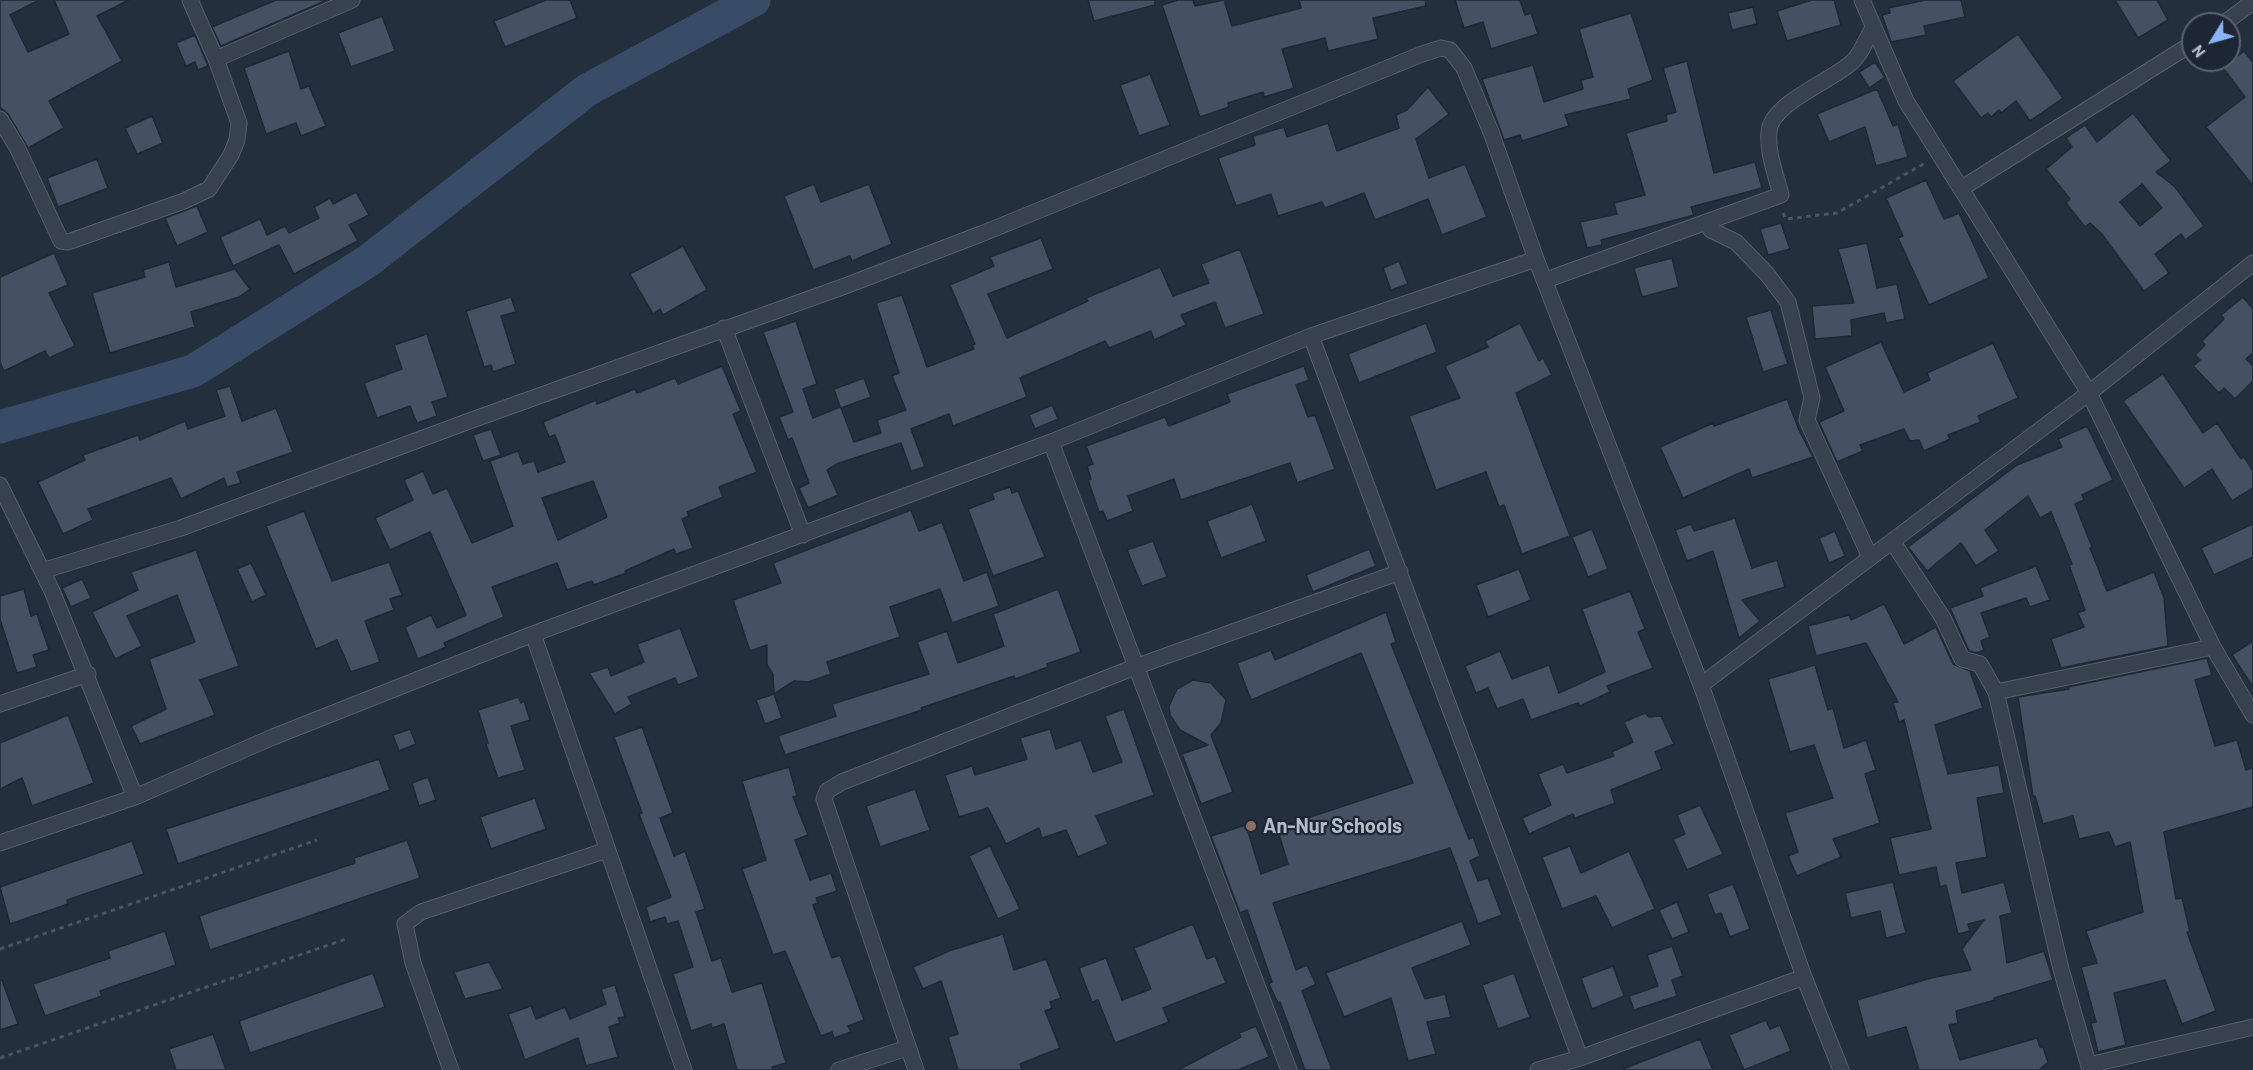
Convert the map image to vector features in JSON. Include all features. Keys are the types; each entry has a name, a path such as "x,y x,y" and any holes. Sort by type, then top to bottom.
{"street":[{"path":"0,119 17,147 57,236 68,242 184,201 209,189 231,155 237,140 239,123 216,59 190,0"},
{"path":"216,59 352,0"},
{"path":"1862,0 1906,101 2089,393 2213,647 2253,715"},
{"path":"2239,12 2253,2"},
{"path":"1546,280 1781,195 1770,153 1768,130 1773,118 1785,106 1853,61 1873,28"},
{"path":"42,571 181,528 724,328 845,286 981,234 1441,48 1450,50 1458,56 1464,68 1701,685 1804,977 1840,1070"},
{"path":"1962,188 2181,51"},
{"path":"1706,223 1711,230 1736,242 1767,274 1788,302 1797,346 1812,398 1807,420 1870,557"},
{"path":"0,843 135,797 273,737 533,634 1051,442 1311,336 1536,259"},
{"path":"1701,685 2089,393 2253,263"},
{"path":"724,328 803,535"},
{"path":"1311,336 1580,1058"},
{"path":"1051,442 1289,1070"},
{"path":"0,485 88,674 135,797"},
{"path":"1892,541 1943,618 1962,659 1980,664 1996,692 2061,969 2090,1068 2253,1028"},
{"path":"916,1070 824,799 827,791 842,782 1135,667 1400,572"},
{"path":"533,634 684,1070"},
{"path":"1996,692 2213,647"},
{"path":"0,705 88,674"},
{"path":"451,1070 413,963 405,924 421,912 607,850"},
{"path":"1538,1070 1580,1058 1804,977"},
{"path":"839,1070 907,1048"}],"path":[{"path":"1775,198 1786,219 1837,213 1941,154"},
{"path":"0,949 316,840"},
{"path":"0,1058 346,939"}],"building":[{"path":"0,0 39,0 10,15 28,52 69,34 54,0 129,0 97,16 122,61 49,101 64,128 28,148 8,114 0,107"},
{"path":"276,0 327,0 221,46 212,27"},
{"path":"546,0 570,0 577,18 505,47 494,21"},
{"path":"1088,0 1155,0 1155,5 1094,21"},
{"path":"1178,0 1193,0 1195,6 1224,0 1232,26 1301,8 1299,0 1425,0 1426,6 1373,18 1378,39 1328,51 1325,38 1282,49 1294,88 1264,97 1263,92 1228,103 1229,107 1200,117 1162,5"},
{"path":"1455,0 1520,0 1525,15 1531,13 1538,34 1491,49 1483,22 1464,28"},
{"path":"1812,0 1834,0 1841,25 1787,41 1777,11"},
{"path":"1925,0 1961,0 1965,17 1924,26 1926,35 1891,42 1882,15 1890,13 1889,8"},
{"path":"2115,0 2157,0 2168,20 2138,38"},
{"path":"1753,7 1757,24 1732,30 1728,13"},
{"path":"1631,13 1653,80 1628,89 1631,99 1565,115 1569,126 1522,141 1520,135 1504,140 1482,79 1533,65 1544,102 1583,89 1581,80 1593,77 1579,29"},
{"path":"382,16 395,51 351,67 338,33"},
{"path":"2018,34 2063,98 2030,121 2016,101 2001,113 1999,110 1991,117 1988,113 1981,118 1953,81"},
{"path":"195,35 208,66 198,70 195,62 186,66 176,43"},
{"path":"289,51 301,89 309,86 326,126 301,136 296,123 266,134 244,68"},
{"path":"2244,51 2253,62 2253,186 2206,127 2245,97 2226,72 2241,72 2241,53"},
{"path":"1687,61 1714,173 1755,162 1762,188 1691,207 1694,215 1601,240 1602,245 1587,248 1580,222 1617,214 1614,203 1645,195 1626,133 1667,121 1666,115 1676,112 1663,68"},
{"path":"1875,62 1885,77 1869,88 1859,72"},
{"path":"1150,74 1170,125 1139,136 1120,85"},
{"path":"1428,87 1449,114 1416,139 1429,178 1465,164 1487,217 1442,235 1428,199 1375,220 1364,193 1325,208 1322,202 1278,216 1271,194 1236,206 1218,158 1255,145 1253,136 1284,127 1287,137 1328,123 1337,151 1399,128 1396,115 1407,110"},
{"path":"1877,89 1893,126 1898,124 1908,157 1876,166 1865,127 1829,142 1817,114"},
{"path":"2133,113 2171,161 2156,172 2175,187 2204,226 2185,240 2181,234 2155,254 2169,273 2144,291 2101,233 2090,223 2085,227 2066,203 2070,199 2046,169 2072,147 2066,138 2085,125 2097,142","holes":["2142,184 2162,208 2140,226 2120,202"]},
{"path":"152,116 163,143 137,154 125,128"},
{"path":"97,159 108,188 58,207 47,178"},
{"path":"1926,180 1944,219 1959,213 1989,278 1929,305 1898,238 1903,236 1886,198"},
{"path":"814,184 821,202 869,184 892,244 852,261 850,256 813,270 784,196"},
{"path":"356,192 369,215 349,225 358,241 294,274 279,245 233,266 220,237 260,219 267,235 285,226 289,233 319,218 314,207 330,198 333,204"},
{"path":"197,206 208,232 177,246 165,218"},
{"path":"1781,223 1790,249 1768,255 1760,229"},
{"path":"1041,238 1053,269 988,294 1007,338 1088,301 1086,298 1160,267 1173,296 1209,283 1201,264 1240,249 1264,314 1225,328 1215,302 1181,315 1186,325 1154,340 1151,331 1109,348 1105,341 1020,378 1027,397 953,426 949,414 911,429 925,467 911,471 901,443 839,463 827,470 838,495 808,508 799,488 809,483 792,438 788,440 779,417 793,412 763,332 796,321 817,384 803,389 813,418 840,407 834,389 864,378 871,397 841,408 854,442 881,433 877,420 906,410 892,376 899,373 876,303 902,295 927,367 974,349 972,345 975,344 950,285 994,266 990,257"},
{"path":"1867,243 1877,288 1897,284 1905,319 1886,323 1884,313 1851,320 1852,336 1815,339 1812,306 1854,303 1838,249"},
{"path":"683,246 707,290 663,315 660,309 653,314 630,274"},
{"path":"54,253 68,285 49,293 75,346 49,358 45,351 4,371 0,362 0,277"},
{"path":"1672,258 1679,287 1642,297 1634,268"},
{"path":"1399,261 1408,284 1391,290 1383,268"},
{"path":"169,262 176,287 235,269 250,289 239,297 191,312 195,327 110,353 92,293 145,277 143,270"},
{"path":"511,297 516,312 501,316 516,364 493,372 491,365 484,367 466,311"},
{"path":"2243,297 2253,309 2253,353 2246,359 2253,366 2253,381 2235,399 2224,388 2219,393 2193,366 2200,360 2195,355 2205,345 2202,341 2224,319 2221,315"},
{"path":"1771,310 1788,364 1763,372 1746,317"},
{"path":"1426,323 1437,352 1359,383 1348,354"},
{"path":"1520,323 1539,361 1543,358 1552,375 1516,393 1570,536 1522,554 1504,505 1499,507 1486,472 1436,490 1409,416 1460,398 1445,366 1488,347 1485,341"},
{"path":"427,334 448,397 432,402 437,416 417,423 410,406 377,418 364,383 402,369 394,345"},
{"path":"1881,342 1904,392 1930,380 1927,373 1993,343 2018,398 1978,416 1981,422 1948,435 1950,439 1924,451 1919,440 1910,441 1904,429 1860,445 1863,451 1837,462 1819,422 1844,411 1825,367"},
{"path":"722,366 741,411 733,414 757,472 719,487 723,497 687,512 689,516 682,519 693,548 676,554 674,549 625,571 626,573 594,585 592,581 567,590 557,563 492,587 504,617 444,643 446,647 418,659 405,627 431,615 437,628 466,615 430,532 390,550 375,518 413,500 404,480 423,471 433,494 447,488 472,543 513,526 490,461 518,451 523,464 534,461 538,472 565,462 555,435 549,437 543,422 596,400 597,404 635,389 637,393 675,378 678,384","holes":["593,481 607,517 558,540 542,498"]},
{"path":"1304,366 1309,380 1296,385 1308,417 1315,415 1335,469 1297,483 1290,463 1181,500 1174,479 1128,496 1133,511 1107,521 1103,511 1099,512 1088,480 1091,479 1087,466 1093,464 1086,446 1165,417 1169,426 1230,402 1227,394"},
{"path":"2163,374 2203,433 2217,423 2241,459 2244,457 2253,471 2253,488 2232,501 2212,469 2184,488 2123,401"},
{"path":"230,386 242,421 276,408 293,452 237,472 241,483 227,487 224,478 181,499 171,478 88,509 93,520 63,534 38,482 85,460 83,455 138,435 140,440 185,421 188,429 225,416 216,390"},
{"path":"1787,399 1813,457 1752,478 1749,469 1683,498 1660,447 1713,423 1714,426"},
{"path":"1052,405 1058,419 1035,429 1029,415"},
{"path":"2087,426 2113,480 2082,495 2084,500 2075,504 2092,547 2090,548 2107,591 2154,572 2164,598 2168,646 2061,668 2051,639 2084,627 2078,613 2085,610 2069,565 2072,564 2051,512 2040,518 2028,496 1985,530 1999,551 1976,566 1961,543 1927,571 1908,547 2017,465 2062,447 2058,439"},
{"path":"491,429 501,455 483,461 473,435"},
{"path":"1010,487 1012,493 1018,491 1045,557 993,576 968,509 994,499 992,493"},
{"path":"1252,504 1266,541 1221,558 1207,521"},
{"path":"911,510 919,531 942,522 964,581 987,572 999,606 952,623 940,589 890,607 900,637 827,662 831,674 808,682 794,681 774,694 773,674 767,665 767,645 750,651 733,600 781,583 773,563"},
{"path":"304,511 332,581 389,562 402,595 390,599 394,610 365,621 380,662 351,672 337,640 316,649 266,526"},
{"path":"1735,518 1752,568 1777,560 1785,587 1742,600 1760,621 1739,638 1713,551 1687,561 1675,530 1691,524 1694,531"},
{"path":"2253,524 2253,557 2214,575 2201,548"},
{"path":"1592,529 1608,569 1588,577 1572,537"},
{"path":"1835,531 1845,556 1829,563 1819,538"},
{"path":"1153,541 1167,577 1142,586 1127,550"},
{"path":"1369,549 1376,566 1313,592 1306,575"},
{"path":"196,550 239,666 200,680 215,715 140,744 131,726 166,709 149,659 195,642 177,595 127,616 142,646 115,659 92,612 138,590 131,572"},
{"path":"251,563 266,595 252,602 237,569"},
{"path":"2036,566 2050,600 2030,607 2026,598 1981,613 1990,637 1981,641 1984,650 1976,653 1969,651 1950,608 1983,596 1980,588"},
{"path":"1519,569 1531,600 1488,617 1476,585"},
{"path":"82,579 91,598 71,607 62,588"},
{"path":"24,589 31,616 37,614 49,650 33,655 37,667 17,673 0,619 0,596"},
{"path":"1058,589 1081,652 1015,679 1014,676 921,708 922,710 785,755 778,736 836,716 832,704 929,674 917,642 947,631 958,663 1004,646 993,614"},
{"path":"1630,591 1645,629 1638,632 1653,668 1607,686 1610,692 1580,706 1578,703 1531,720 1523,699 1497,709 1488,688 1476,693 1465,666 1500,651 1512,679 1549,665 1559,693 1605,672 1582,609"},
{"path":"1884,604 1904,644 1936,627 1953,664 1970,671 1983,708 1935,725 1948,774 1999,765 2004,793 1977,798 1987,857 1956,863 1962,893 2004,882 2012,913 2000,916 2007,963 2044,951 2053,980 1956,1011 1958,1023 1949,1025 1960,1060 2037,1038 2048,1062 2039,1070 1919,1070 1906,1027 1867,1038 1857,1000 1931,978 1971,970 1962,949 1984,920 1968,924 1970,931 1958,934 1946,885 1940,887 1936,867 1899,875 1890,838 1931,829 1904,720 1899,722 1893,703 1898,702 1866,643 1816,656 1808,626 1849,615 1851,620"},
{"path":"1386,612 1396,642 1391,644 1469,839 1473,837 1480,856 1470,861 1478,881 1488,878 1502,915 1478,924 1450,848 1273,903 1296,970 1307,965 1316,984 1302,991 1332,1070 1305,1070 1280,1002 1278,1003 1269,984 1272,982 1247,910 1240,913 1211,836 1246,825 1261,874 1288,864 1277,828 1413,783 1361,653 1251,700 1237,663 1271,650 1275,660"},
{"path":"680,628 699,677 678,685 675,678 628,697 632,704 615,714 589,673 608,667 611,676 644,662 637,644"},
{"path":"2253,641 2253,687 2232,655"},
{"path":"2207,658 2212,675 2195,680 2215,746 2237,740 2246,770 2253,768 2253,807 2164,832 2176,899 2182,898 2190,932 2187,932 2216,1011 2182,1024 2165,980 2114,993 2126,1045 2098,1052 2091,1023 2096,1022 2081,967 2097,963 2086,931 2143,912 2130,842 2115,847 2109,832 2079,839 2073,816 2043,824 2035,796 2033,796 2018,697 2069,689 2068,687"},
{"path":"1815,665 1828,710 1833,708 1844,748 1866,740 1876,770 1865,774 1880,823 1833,839 1841,857 1797,876 1788,856 1798,852 1785,813 1833,798 1814,745 1790,752 1768,679"},
{"path":"1193,680 1211,683 1226,700 1221,723 1211,735 1233,792 1201,804 1182,754 1208,745 1180,730 1170,715 1169,706 1177,689"},
{"path":"774,694 782,718 765,724 756,700"},
{"path":"518,697 521,703 524,701 530,720 511,726 525,770 498,778 486,744 488,743 478,710"},
{"path":"1124,709 1154,795 1096,816 1108,844 1078,857 1066,830 1042,838 1039,828 1006,844 988,808 959,817 945,775 972,766 975,775 1027,759 1020,738 1050,729 1056,749 1081,740 1093,772 1122,762 1105,716"},
{"path":"1645,713 1649,717 1661,716 1674,744 1655,752 1662,769 1611,790 1615,803 1575,818 1573,814 1529,834 1522,818 1551,805 1538,774 1563,764 1567,773 1614,756 1612,752 1633,742 1624,722"},
{"path":"68,715 94,783 32,806 22,778 0,789 0,743"},
{"path":"642,727 673,813 660,818 674,856 685,851 705,909 696,912 712,961 721,958 732,992 762,983 786,1063 772,1067 773,1070 737,1070 724,1024 712,1028 711,1024 691,1031 673,974 693,967 678,921 667,924 665,917 650,922 646,907 671,897 639,814 642,813 614,737"},
{"path":"410,729 416,744 399,751 393,735"},
{"path":"379,759 390,790 178,864 166,829"},
{"path":"789,767 797,796 793,797 808,835 795,840 810,880 831,873 837,891 816,898 818,903 813,905 832,958 840,955 864,1020 848,1026 851,1032 834,1038 832,1032 821,1036 785,951 773,955 742,869 766,860 742,781"},
{"path":"428,777 436,800 419,806 412,783"},
{"path":"915,789 930,830 880,847 866,806"},
{"path":"535,798 546,829 491,849 480,817"},
{"path":"1700,805 1723,854 1687,870 1673,839 1685,834 1677,815"},
{"path":"407,840 420,878 210,950 199,916 355,863 354,858"},
{"path":"132,841 144,874 67,900 68,904 10,924 0,887"},
{"path":"990,846 1020,909 998,919 969,856"},
{"path":"1570,846 1581,873 1629,851 1655,909 1612,928 1596,896 1562,909 1542,857"},
{"path":"1893,882 1906,933 1886,938 1880,911 1851,918 1845,893"},
{"path":"1733,884 1750,929 1730,937 1721,913 1715,915 1707,894"},
{"path":"1677,902 1689,932 1672,939 1659,910"},
{"path":"1462,921 1471,945 1412,968 1425,999 1445,994 1451,1017 1427,1022 1436,1054 1408,1061 1391,998 1344,1017 1326,973"},
{"path":"1193,924 1207,959 1215,956 1226,983 1163,1008 1169,1022 1115,1043 1098,1000 1092,1002 1079,968 1106,958 1122,1000 1151,989 1134,948"},
{"path":"165,931 176,965 100,991 102,996 45,1016 33,984 110,958 108,951"},
{"path":"1003,934 1014,970 1046,959 1061,998 1050,1002 1052,1008 1045,1011 1060,1048 1020,1064 1022,1070 958,1070 948,1037 958,1034 941,981 923,989 913,967 949,951"},
{"path":"1672,946 1683,976 1672,980 1677,996 1634,1010 1629,996 1658,986 1647,955"},
{"path":"489,962 503,989 465,999 454,972"},
{"path":"1613,966 1624,996 1592,1009 1581,978"},
{"path":"373,973 385,1007 250,1053 239,1021"},
{"path":"1514,973 1530,1017 1498,1029 1482,985"},
{"path":"0,980 2,980 18,1024 0,1030"},
{"path":"615,985 625,1017 618,1018 620,1023 609,1027 618,1057 586,1066 578,1038 525,1060 508,1014 531,1006 536,1019 565,1007 570,1019 606,1004 601,989"},
{"path":"1766,1020 1770,1029 1780,1025 1791,1051 1744,1070 1729,1035"},
{"path":"1256,1026 1269,1057 1238,1070 1178,1070 1241,1037 1239,1033"},
{"path":"213,1034 226,1070 176,1070 169,1049"},
{"path":"1700,1039 1713,1070 1623,1070 1623,1069"}],"waterway":[{"path":"0,427 193,371 368,261 587,90 754,0"}],"place":[{"name":"An-Nur Schools","path":"1251,826"}]}
